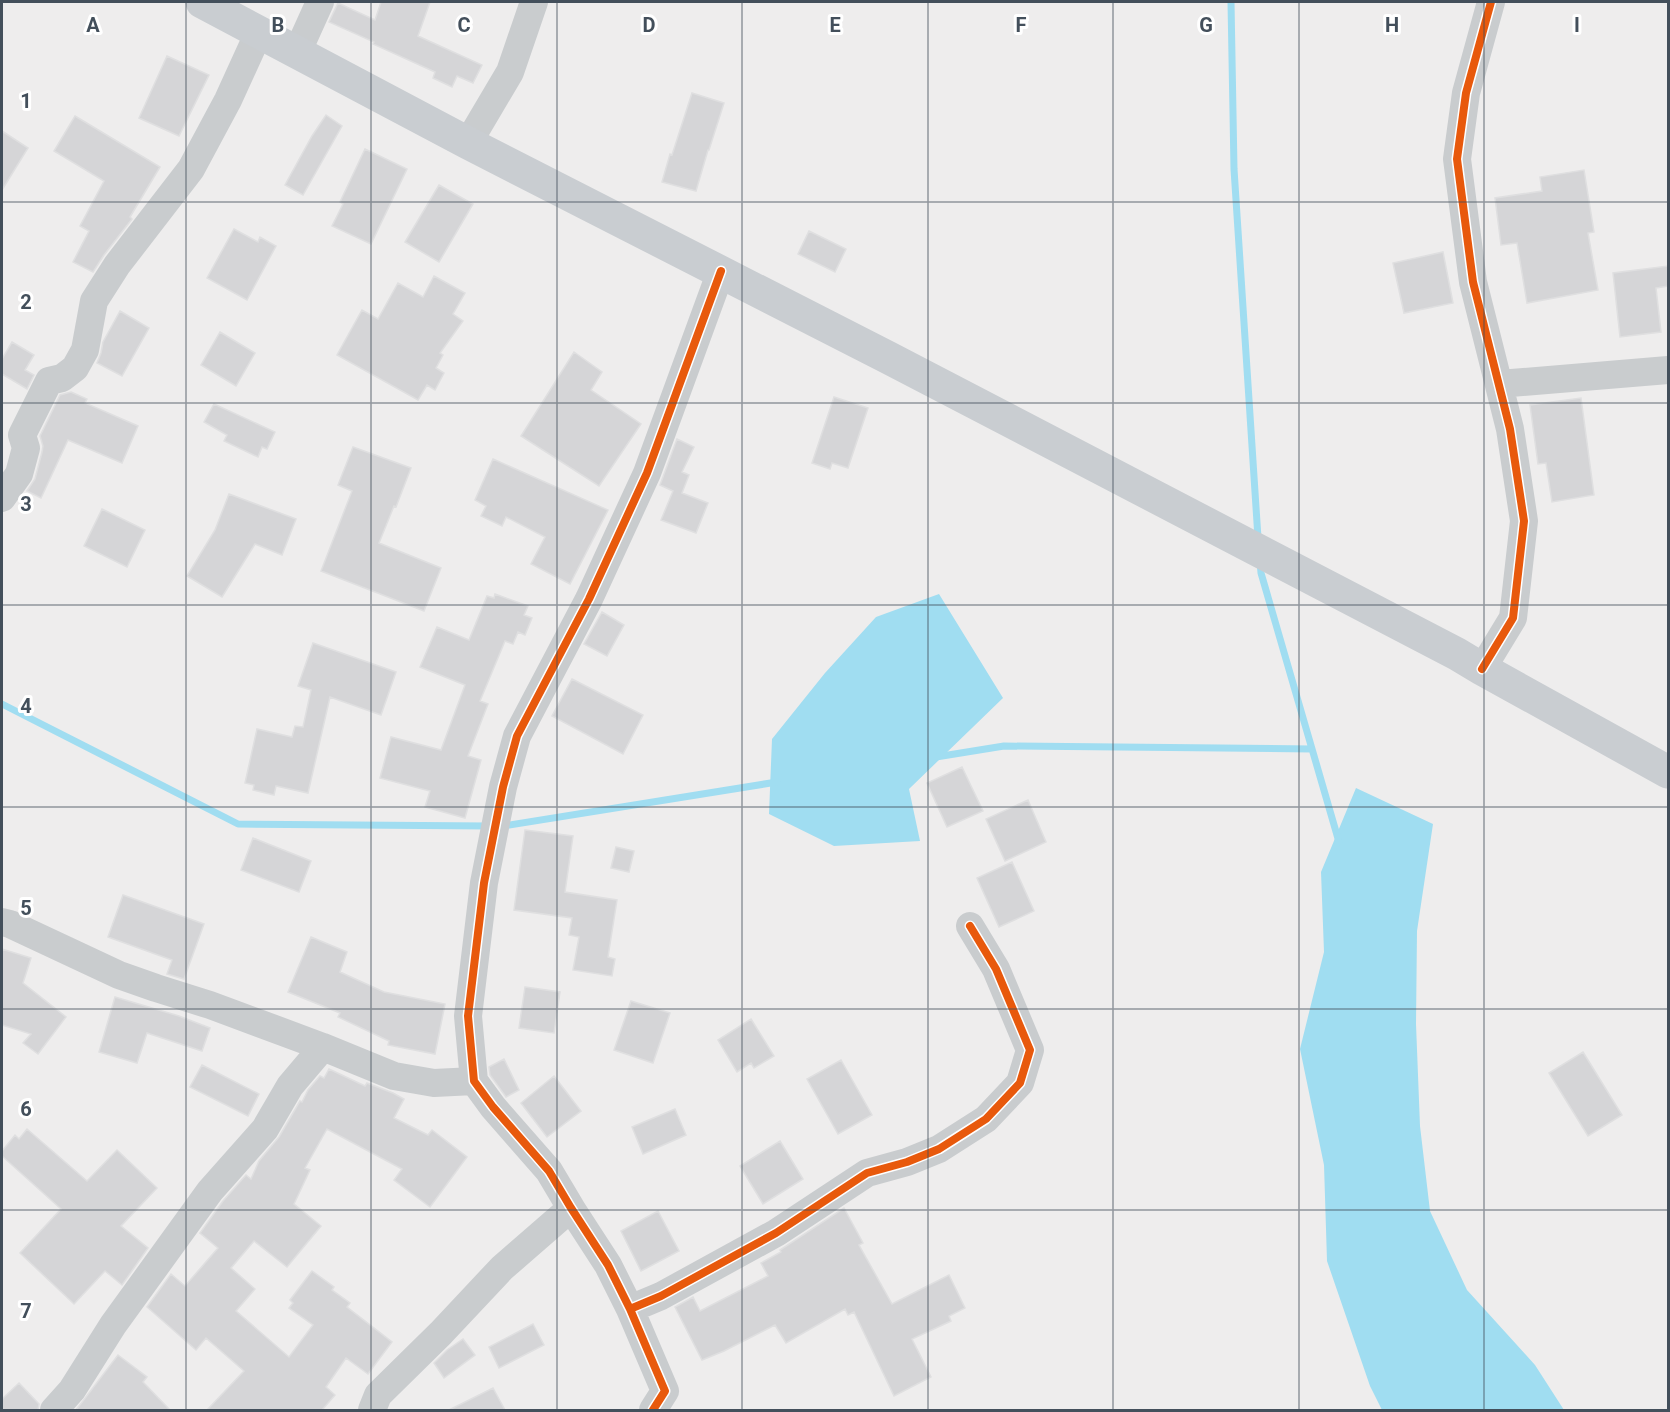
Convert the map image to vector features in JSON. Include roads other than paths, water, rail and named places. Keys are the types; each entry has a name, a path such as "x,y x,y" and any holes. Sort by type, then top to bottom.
{"main road":[{"path":"202,2 468,143 721,271 1456,654 1668,772"}],"street":[{"path":"297,53 320,2"},
{"path":"468,143 510,72 534,2"},
{"path":"1482,669 1513,618 1524,521 1510,429 1473,282 1457,159 1466,93 1491,2"},
{"path":"2,498 19,474 26,448 22,435 49,381 62,378 75,368 85,350 94,301 117,265 191,169 228,100 259,32"},
{"path":"663,1404 630,1309 608,1265 549,1171 493,1107 474,1081 468,1016 484,883 503,787 517,736 589,599 647,472 721,271"},
{"path":"1499,384 1668,370"},
{"path":"2,922 119,975 210,1005 394,1076 434,1083 474,1081"},
{"path":"630,1309 661,1296 776,1233 867,1173 907,1162 939,1149 986,1119 1020,1083 1030,1050 996,969 970,926"},
{"path":"54,1410 72,1390 113,1325 210,1191 265,1129 290,1086 323,1047"},
{"path":"372,1410 378,1395 502,1268 571,1208"}],"water":[{"path":"939,594 1003,698 909,789 920,841 834,846 769,814 772,739 825,673 876,617"},
{"path":"1356,788 1433,824 1417,931 1416,1024 1420,1126 1430,1211 1467,1290 1535,1365 1564,1410 1382,1410 1370,1386 1327,1261 1324,1165 1300,1049 1324,952 1321,872"}],"waterway":[{"path":"1231,2 1234,169 1258,538"},
{"path":"1260,561 1261,573 1339,842"},
{"path":"2,704 238,824 489,826"},
{"path":"936,757 1004,746 1312,749"},
{"path":"503,826 777,782"}]}
